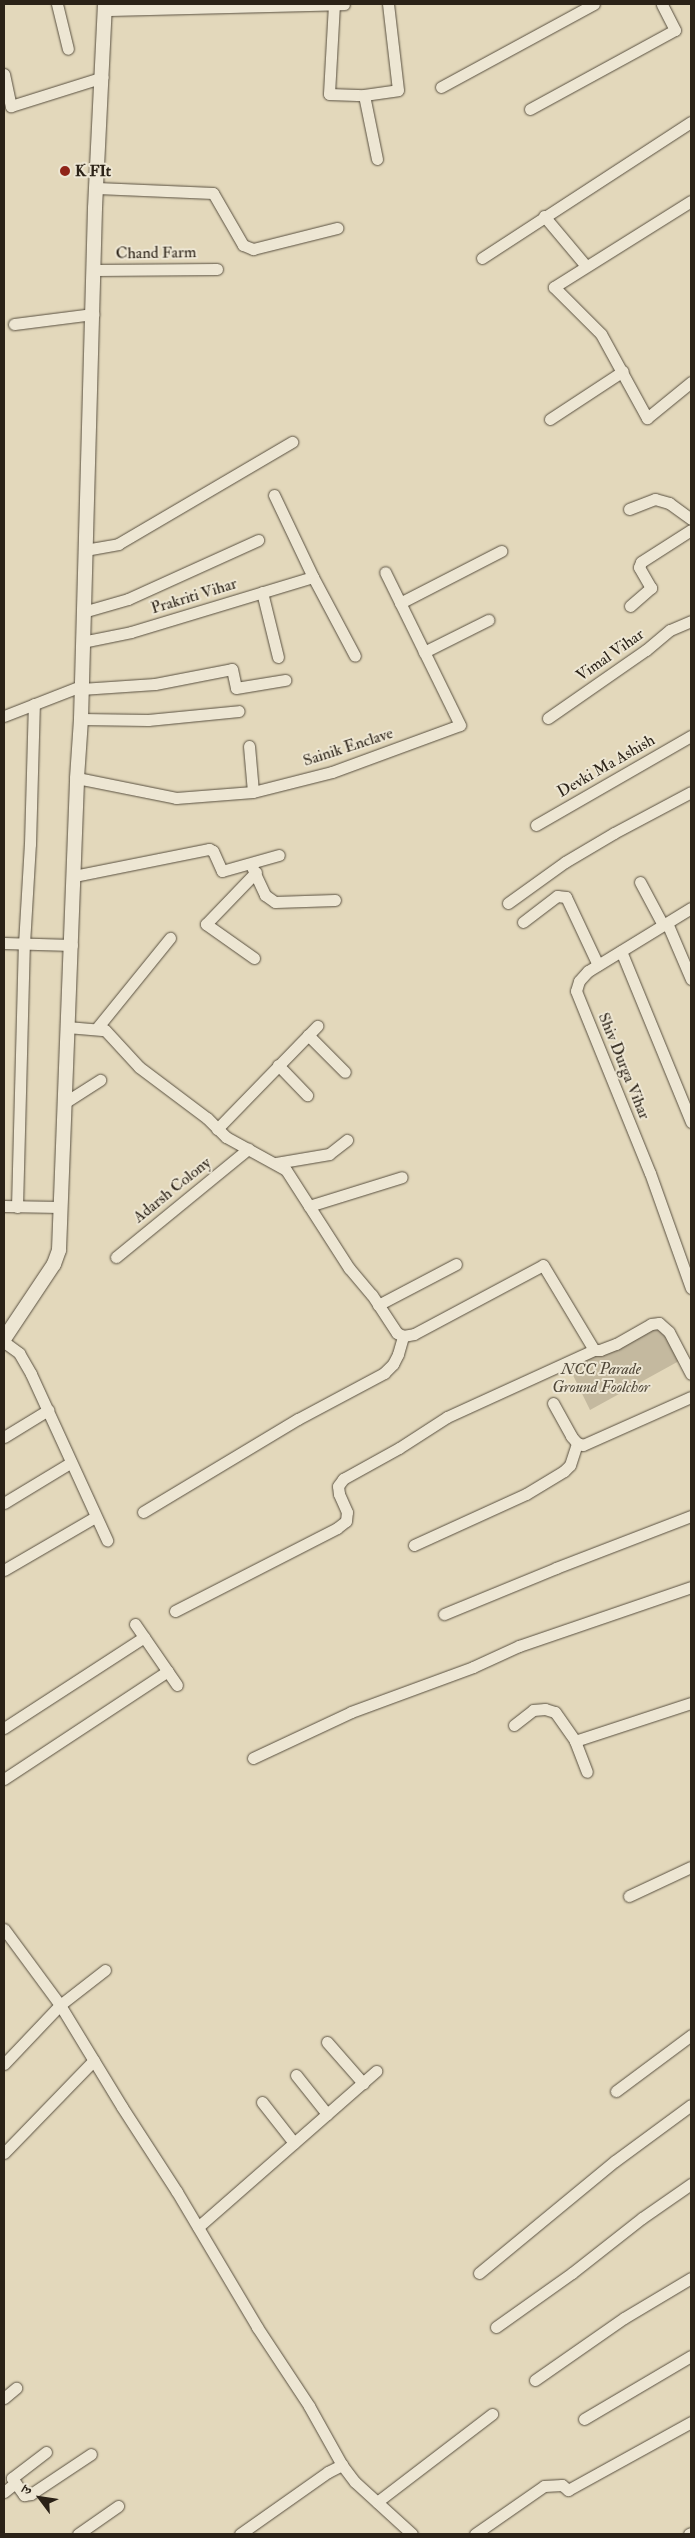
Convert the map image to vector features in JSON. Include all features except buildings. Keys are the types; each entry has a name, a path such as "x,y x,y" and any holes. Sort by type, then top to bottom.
{"street":[{"path":"57,4 68,49"},
{"path":"334,4 329,94 364,95 398,90 388,4"},
{"path":"107,1540 70,1463 48,1410 19,1353 6,1343 54,1264 59,1250 77,778 81,719 97,188 105,7 344,4"},
{"path":"441,87 594,4"},
{"path":"530,109 675,30 662,4"},
{"path":"4,74 11,106 103,77"},
{"path":"364,95 377,159"},
{"path":"482,258 691,122"},
{"path":"97,188 213,193 244,245 253,249 337,228"},
{"path":"691,201 554,287 602,334 647,418 691,382"},
{"path":"544,216 586,266"},
{"name":"Chand Farm","path":"95,270 217,269"},
{"path":"14,324 93,314"},
{"path":"550,419 623,371"},
{"path":"85,550 118,544 292,442"},
{"path":"274,495 313,577 355,656"},
{"path":"629,509 655,499 668,503 691,519"},
{"path":"630,606 652,588 639,567 640,562 691,530"},
{"path":"83,612 128,599 258,540"},
{"path":"400,603 501,551"},
{"name":"Sainik Enclave","path":"77,778 176,798 253,792 332,772 460,724 385,572"},
{"name":"Prakriti Vihar","path":"82,642 131,632 313,577"},
{"path":"262,592 278,657"},
{"path":"424,652 488,620"},
{"name":"Vimal Vihar","path":"548,718 646,650 670,630 691,621"},
{"path":"4,716 81,688 154,684 232,669 236,688 285,680"},
{"path":"17,1207 24,944 31,825 34,704"},
{"path":"81,719 148,720 239,711"},
{"name":"Devki Ma Ashish","path":"536,825 691,736"},
{"path":"249,746 253,792"},
{"path":"508,903 573,857 691,792"},
{"path":"74,876 208,849 212,851 222,871 253,868 279,855"},
{"path":"253,868 265,895 275,902 336,900"},
{"path":"253,868 206,924 254,958"},
{"path":"640,882 665,924 691,979"},
{"path":"523,922 557,896 566,898 598,965"},
{"name":"Shiv Durga Vihar","path":"691,908 588,971 579,981 576,991 650,1173 691,1288"},
{"path":"98,1028 170,938"},
{"path":"4,943 72,945"},
{"path":"621,951 691,1122"},
{"path":"217,1129 317,1026"},
{"path":"67,1027 98,1028 110,1034 139,1067 207,1118 226,1137 286,1170 344,1260 397,1333 403,1336 414,1334 544,1266 594,1350"},
{"path":"308,1035 346,1072"},
{"path":"278,1065 306,1095"},
{"path":"64,1103 100,1080"},
{"path":"276,1163 329,1154 347,1140"},
{"name":"Adarsh Colony","path":"116,1257 248,1149"},
{"path":"309,1206 402,1177"},
{"path":"4,1206 60,1207"},
{"path":"680,1259 691,1253"},
{"path":"378,1305 456,1264"},
{"path":"175,1611 337,1528 346,1521 347,1512 339,1494 338,1486 343,1479 399,1448 446,1417 594,1350 608,1347 651,1324 658,1323 669,1332 691,1374"},
{"path":"143,1512 298,1419 384,1373 393,1364 403,1336"},
{"path":"552,1403 577,1443 583,1445 594,1442 691,1397"},
{"path":"4,1437 48,1410"},
{"path":"414,1545 526,1494 564,1471 570,1465 577,1443"},
{"path":"4,1503 70,1463"},
{"path":"444,1614 691,1516"},
{"path":"4,1570 96,1517"},
{"path":"253,1758 351,1712 473,1668 519,1646 691,1587"},
{"path":"135,1624 177,1685"},
{"path":"4,1728 144,1637"},
{"path":"4,1779 168,1671"},
{"path":"575,1741 691,1703"},
{"path":"514,1724 533,1710 546,1709 555,1712 561,1717 575,1741 588,1772"},
{"path":"629,1896 691,1867"},
{"path":"4,1929 60,2005 198,2227 257,2327 309,2406 342,2465 355,2482 412,2534"},
{"path":"4,2064 60,2005 105,1970"},
{"path":"616,2091 691,2035"},
{"path":"327,2042 363,2083"},
{"path":"4,2153 94,2060"},
{"path":"198,2227 376,2071"},
{"path":"296,2075 328,2114"},
{"path":"262,2102 294,2143"},
{"path":"479,2273 615,2161 691,2106"},
{"path":"496,2327 572,2273 642,2218 691,2184"},
{"path":"535,2380 624,2318 691,2278"},
{"path":"584,2419 691,2356"},
{"path":"4,2398 16,2388"},
{"path":"376,2502 492,2414"},
{"path":"475,2534 544,2486 562,2484 568,2490 691,2422"},
{"path":"46,2452 12,2478 24,2496 31,2494 91,2454"},
{"path":"240,2534 328,2472 342,2465"},
{"path":"4,2492 15,2483"},
{"path":"78,2534 118,2506"}],"green space":[{"name":"NCC Parade Ground Foolchor","path":"654,1328 665,1334 679,1361 590,1410 569,1367 589,1356 605,1355"}],"place":[{"name":"K FIt","path":"65,171"}]}
